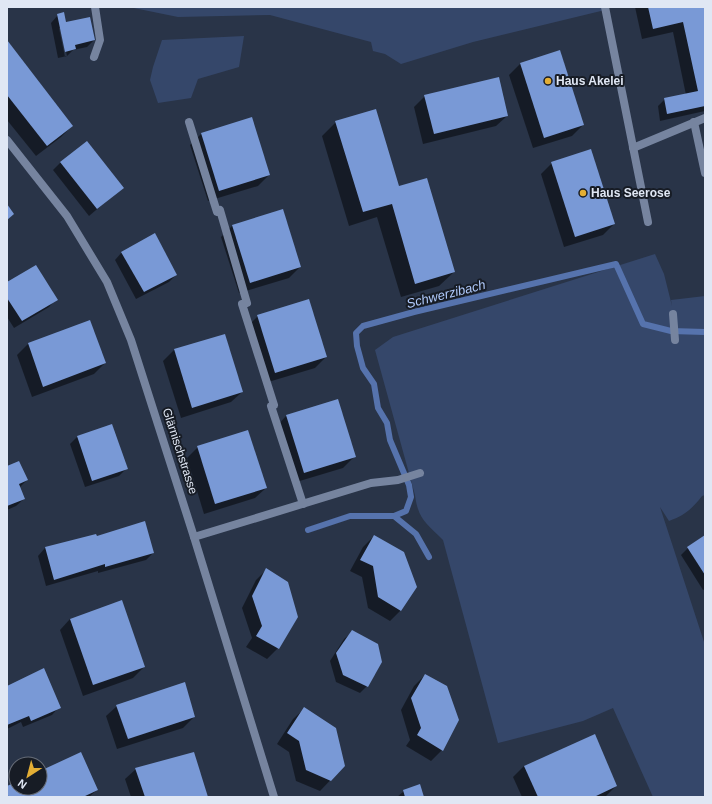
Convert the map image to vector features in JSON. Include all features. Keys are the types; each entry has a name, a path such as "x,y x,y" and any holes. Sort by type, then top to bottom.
{"street":[{"path":"94,57 100,40 95,7"},
{"path":"605,7 648,222"},
{"path":"633,148 705,118"},
{"path":"189,122 217,212 220,210 247,303 242,304 274,405 271,406 303,504"},
{"path":"694,122 705,173"},
{"name":"Glärnischstrasse","path":"7,140 67,216 107,282 131,340 194,537 274,797"},
{"path":"673,314 675,340"},
{"path":"194,537 371,484 398,480 420,473"}],"shaded area":[{"path":"129,7 605,7 605,10 473,42 401,64 385,54 373,51 371,42 270,15 178,17"},
{"path":"244,36 239,67 198,79 191,98 158,103 150,80 162,40"},
{"path":"655,254 664,274 672,306 671,300 705,296 705,495 702,496 688,511 669,521 660,507 705,645 705,797 653,797 613,708 583,721 498,743 443,540 427,525 418,510 375,350 393,337"}],"building":[{"path":"648,7 705,7 705,106 667,114 664,98 698,91 683,22 653,29"},
{"path":"64,12 66,22 90,17 95,40 75,45 76,49 65,52 57,14"},
{"path":"7,40 73,126 47,146 7,95"},
{"name":"Haus Akelei","path":"560,50 584,125 544,138 520,63"},
{"path":"499,77 508,116 434,134 424,95"},
{"path":"376,109 399,186 427,178 455,272 415,284 392,204 363,212 335,121"},
{"path":"252,117 270,175 219,191 201,133"},
{"path":"87,141 124,188 97,209 60,162"},
{"name":"Haus Seerose","path":"591,149 615,224 575,237 551,162"},
{"path":"7,204 14,214 7,220"},
{"path":"283,209 301,267 250,283 232,225"},
{"path":"155,233 177,275 144,292 121,252"},
{"path":"36,265 58,300 22,321 7,298 7,282"},
{"path":"309,299 327,357 275,373 257,315"},
{"path":"90,320 106,363 43,387 28,343"},
{"path":"225,334 243,392 192,408 174,349"},
{"path":"338,399 356,457 304,473 286,415"},
{"path":"112,424 128,469 92,481 77,436"},
{"path":"248,430 267,488 215,504 197,446"},
{"path":"19,461 28,480 19,484 25,499 7,506 7,466"},
{"path":"145,521 154,553 105,567 105,564 54,580 45,547 96,534 97,536"},
{"path":"374,535 404,552 417,587 401,611 378,597 373,566 360,560"},
{"path":"705,535 705,575 687,547"},
{"path":"266,568 288,582 298,617 279,649 256,636 262,626 252,596"},
{"path":"122,600 145,667 93,685 70,619"},
{"path":"352,630 378,644 382,662 368,687 343,675 336,653"},
{"path":"44,668 61,708 31,721 29,716 7,725 7,686"},
{"path":"425,674 447,686 459,720 443,751 417,735 421,728 411,698"},
{"path":"185,682 195,717 128,739 116,705"},
{"path":"304,707 336,728 345,766 331,781 306,770 299,741 287,733"},
{"path":"595,734 617,786 594,797 538,797 524,766"},
{"path":"81,752 98,790 83,797 9,797 8,796 48,796 48,767"},
{"path":"194,752 208,797 145,797 135,768"},
{"path":"420,784 424,797 405,797 403,790"}],"waterway":[{"name":"Schwerzibach","path":"394,516 406,511 411,497 409,485 390,440 387,423 378,408 374,384 363,368 357,346 356,333 363,326 414,312 616,264 643,324 671,331 705,332"},
{"path":"308,530 350,516 394,516 416,534 429,557"}],"place":[{"name":"Haus Akelei","path":"548,81"},
{"name":"Haus Seerose","path":"583,193"}]}
